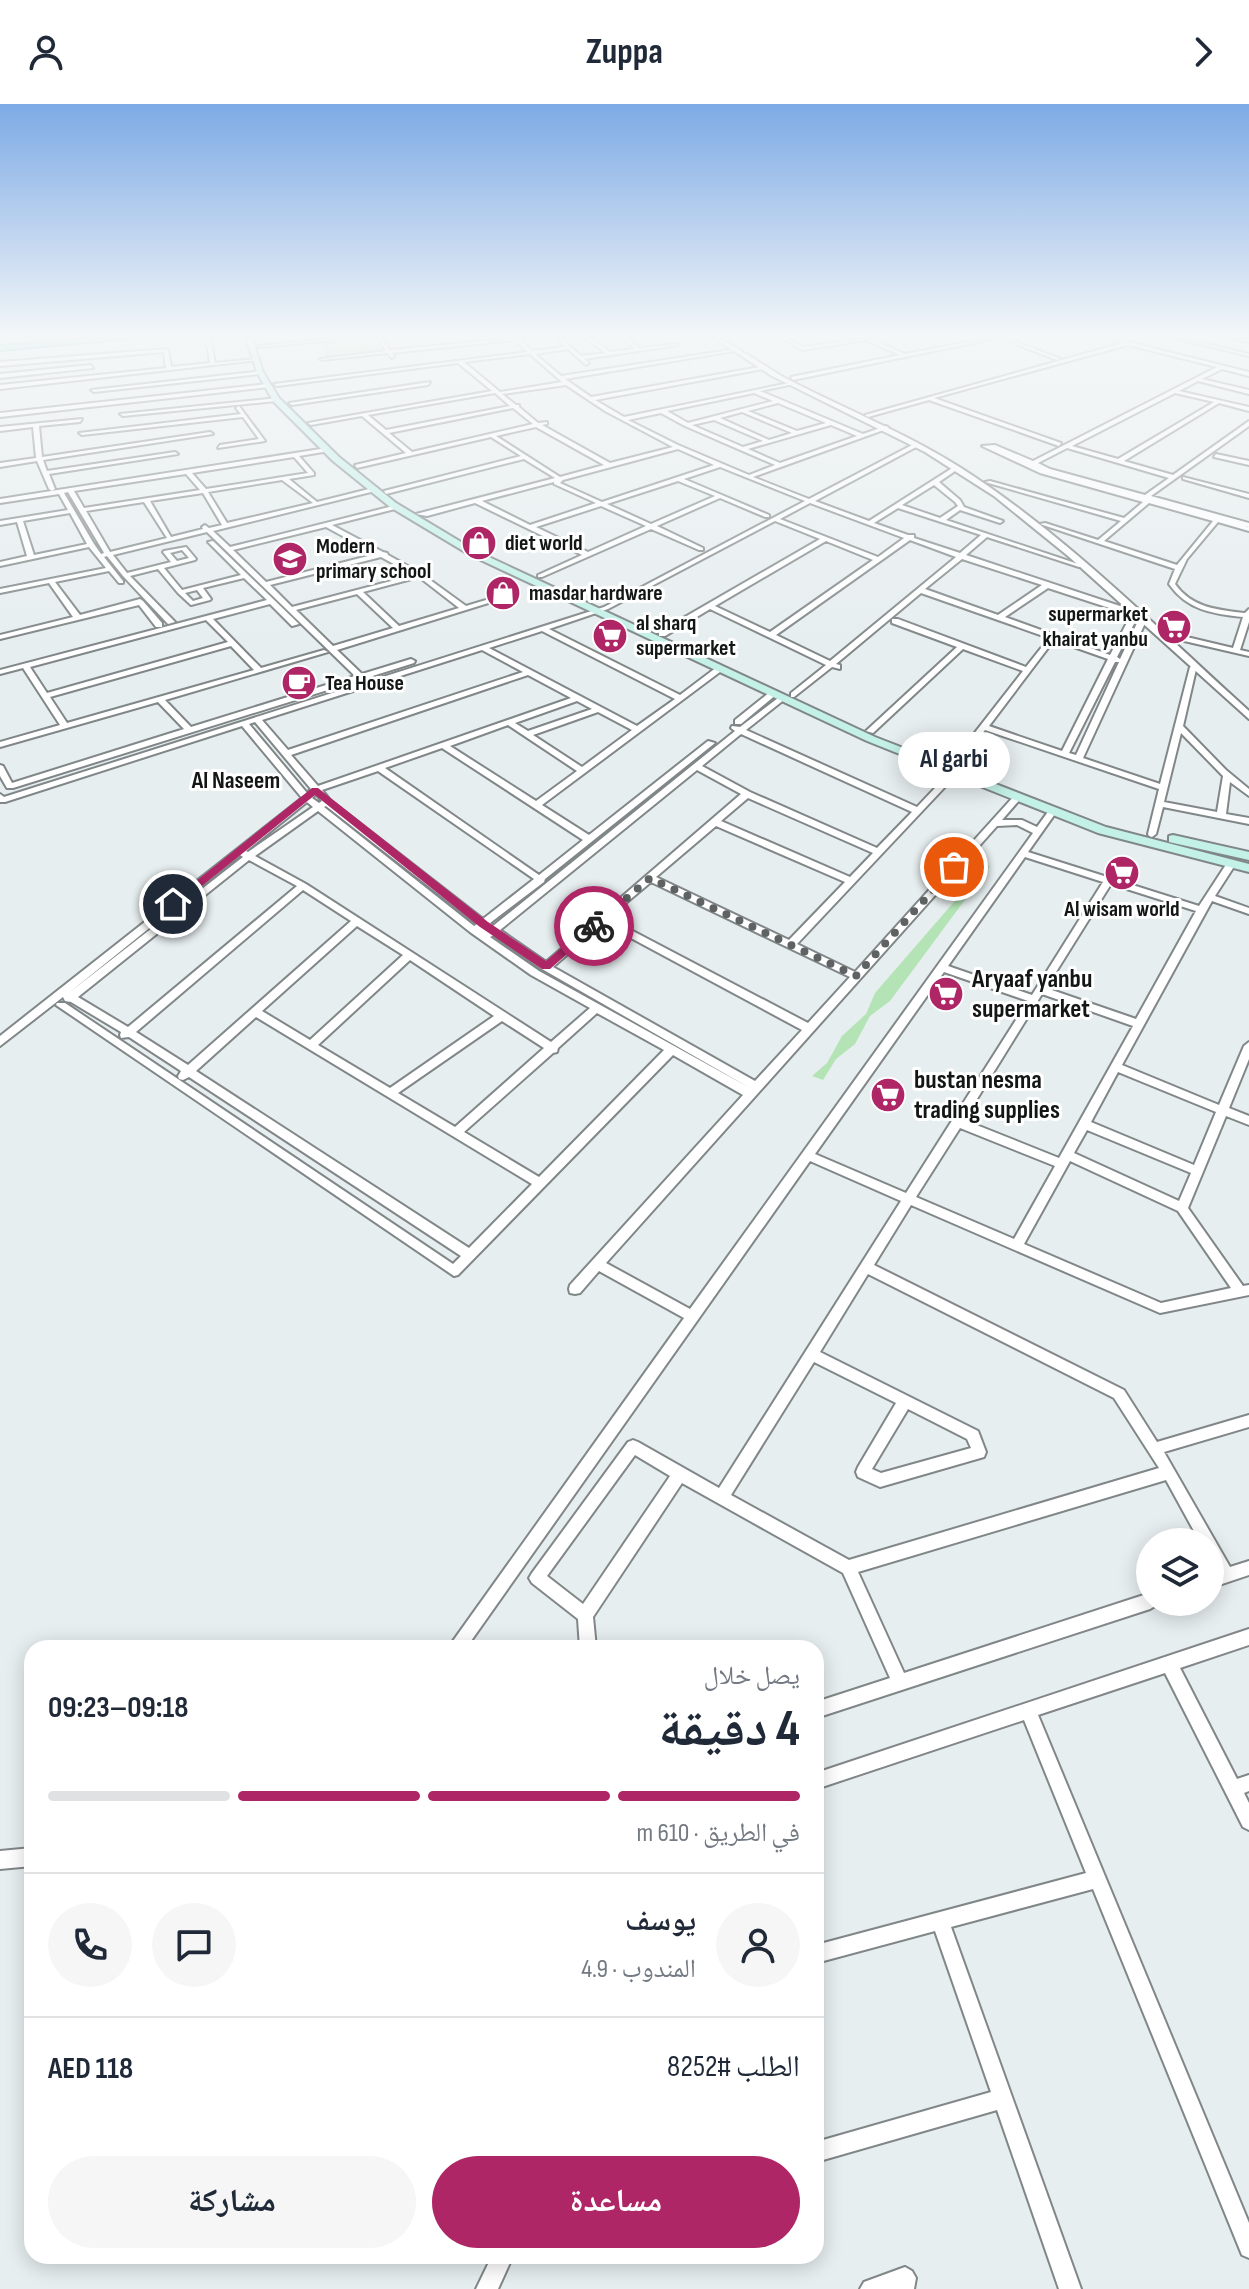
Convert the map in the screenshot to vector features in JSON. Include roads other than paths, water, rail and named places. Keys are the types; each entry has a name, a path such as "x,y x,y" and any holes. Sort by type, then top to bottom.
{"main road":[{"path":"318,440 371,489 473,553 662,634 1018,797 1102,830 1249,868"},
{"path":"329,440 386,492 429,520 720,669 871,739 1089,815 1152,834 1249,856"}],"street":[{"path":"37,440 39,459 52,489"},
{"path":"83,440 86,452"},
{"path":"0,465 167,440 224,523"},
{"path":"215,440 231,461"},
{"path":"220,447 263,440"},
{"path":"394,440 411,454"},
{"path":"357,466 470,440"},
{"path":"499,440 558,481 701,549"},
{"path":"569,440 615,466"},
{"path":"666,440 720,465 910,538 1135,614"},
{"path":"671,440 910,538"},
{"path":"722,440 780,465"},
{"path":"764,440 769,442"},
{"path":"743,449 775,440"},
{"path":"752,475 851,440"},
{"path":"908,440 1003,500 1249,716"},
{"path":"912,440 988,482 1043,524 1249,706"},
{"path":"1048,440 1174,477"},
{"path":"1029,462 1072,440"},
{"path":"1062,445 1072,440"},
{"path":"1119,461 1154,440"},
{"path":"1099,542 1174,477 1225,440"},
{"path":"1150,499 1237,440"},
{"path":"0,797 2,800 542,628 596,607 914,443"},
{"path":"1249,527 1150,499 1042,472 985,446 993,446 1029,462 1150,499 1217,520 1249,527"},
{"path":"0,497 326,448"},
{"path":"0,497 61,492 231,461 326,448"},
{"path":"429,520 430,517 478,502 681,448"},
{"path":"45,473 175,454"},
{"path":"1218,454 1249,462"},
{"path":"83,510 312,474 295,455"},
{"path":"386,492 525,457"},
{"path":"530,527 720,465"},
{"path":"872,522 956,468"},
{"path":"283,478 314,501"},
{"path":"1185,478 1249,496"},
{"path":"680,479 879,560"},
{"path":"935,482 958,501 959,508"},
{"path":"988,482 1126,520"},
{"path":"103,553 371,489"},
{"path":"103,553 371,489"},
{"path":"70,490 83,510 109,569 159,625"},
{"path":"61,492 91,545 103,553 171,622"},
{"path":"540,576 720,496"},
{"path":"145,499 168,536"},
{"path":"419,514 478,502 588,555"},
{"path":"898,506 1081,566"},
{"path":"230,549 397,507"},
{"path":"941,520 959,508"},
{"path":"959,508 1000,521"},
{"path":"0,523 73,511"},
{"path":"0,768 5,787 596,607 701,549 771,517"},
{"path":"20,520 31,557"},
{"path":"1217,520 1180,568 1172,584 1187,602 1200,608 1248,615 1237,648"},
{"path":"1043,524 1180,568"},
{"path":"327,525 420,575 465,609"},
{"path":"203,530 230,549 292,609 351,680"},
{"path":"203,530 245,576 361,677"},
{"path":"798,697 966,557 986,535"},
{"path":"771,635 910,538"},
{"path":"662,634 825,539"},
{"path":"0,564 91,545"},
{"path":"267,584 385,554"},
{"path":"966,557 1126,606"},
{"path":"125,575 175,563"},
{"path":"160,567 191,603 208,599 198,587"},
{"path":"0,591 109,569"},
{"path":"292,609 420,575"},
{"path":"180,592 245,576"},
{"path":"50,580 78,618"},
{"path":"999,618 1047,585"},
{"path":"358,591 398,629"},
{"path":"924,592 1123,662"},
{"path":"835,666 895,621 924,592"},
{"path":"0,669 159,625 270,599"},
{"path":"0,669 208,618 270,599"},
{"path":"0,745 496,599"},
{"path":"2,634 141,602"},
{"path":"710,606 835,666"},
{"path":"1064,754 1135,614"},
{"path":"208,618 259,670"},
{"path":"895,621 1027,670"},
{"path":"1078,759 1142,621"},
{"path":"542,628 680,698"},
{"path":"1170,635 1249,652"},
{"path":"1170,635 1249,652"},
{"path":"790,945 955,768 1053,637"},
{"path":"45,696 233,643"},
{"path":"870,731 962,646"},
{"path":"482,647 638,730"},
{"path":"25,665 65,726"},
{"path":"1152,834 1194,667"},
{"path":"536,805 720,669"},
{"path":"285,754 529,672"},
{"path":"473,930 777,696"},
{"path":"0,1042 68,994 244,854 311,794 578,698"},
{"path":"159,699 190,730"},
{"path":"527,734 599,709"},
{"path":"257,719 311,794"},
{"path":"509,722 583,771"},
{"path":"244,723 322,804 483,938 595,1009 670,1051 752,1090"},
{"path":"1179,726 1249,793"},
{"path":"984,727 1164,788"},
{"path":"483,938 696,766 736,729"},
{"path":"736,729 918,811"},
{"path":"443,745 590,840"},
{"path":"696,766 747,794 879,852"},
{"path":"379,768 541,880"},
{"path":"1221,816 1227,775"},
{"path":"546,967 747,794"},
{"path":"575,1289 1018,797"},
{"path":"244,854 322,804"},
{"path":"322,804 546,967 752,1090"},
{"path":"1160,804 1249,821"},
{"path":"462,1640 1053,811"},
{"path":"994,824 1016,820 1037,832"},
{"path":"715,822 851,881"},
{"path":"1022,853 1202,910"},
{"path":"244,854 303,886 553,1049"},
{"path":"1017,1246 1209,897 1230,865"},
{"path":"650,878 856,976"},
{"path":"721,1498 1109,880"},
{"path":"117,1042 303,886"},
{"path":"1209,897 1249,911"},
{"path":"602,919 808,1028"},
{"path":"176,1083 357,921"},
{"path":"311,1046 409,955"},
{"path":"941,967 1139,1024"},
{"path":"68,994 470,1255"},
{"path":"56,1003 454,1271 670,1051"},
{"path":"456,1133 595,1009"},
{"path":"255,1012 541,1184"},
{"path":"390,1093 501,1016"},
{"path":"1182,1208 1249,1046"},
{"path":"1115,1067 1249,1121"},
{"path":"807,1155 1160,1308 1244,1291 1182,1208 1064,1160 957,1122"},
{"path":"1084,1124 1197,1171"},
{"path":"597,1264 692,1316"},
{"path":"866,1267 1119,1394 1200,1528"},
{"path":"811,1354 905,1401 973,1435 979,1452 880,1480 863,1472 905,1401"},
{"path":"1154,1449 1249,1421"},
{"path":"585,1615 537,1578 633,1446 848,1568 900,1682"},
{"path":"592,1457 616,1469"},
{"path":"848,1568 1169,1472"},
{"path":"587,1640 585,1615 680,1474"},
{"path":"523,1553 546,1566"},
{"path":"1224,1577 1249,1568"},
{"path":"1224,1571 1227,1576"},
{"path":"824,1707 1136,1606"},
{"path":"824,1778 1249,1637"},
{"path":"1169,1663 1241,1786 1249,1821"},
{"path":"1028,1710 1249,2248"},
{"path":"0,1860 24,1858"},
{"path":"824,1952 1097,1879"},
{"path":"940,1921 1070,2289"},
{"path":"824,2150 1003,2098"},
{"path":"487,2289 499,2264"},
{"path":"871,2289 905,2278 903,2289"}],"place":[{"name":"diet world","path":"479,543"},
{"name":"Modern primary school","path":"290,559"},
{"name":"masdar hardware","path":"503,593"},
{"name":"supermarket khairat yanbu","path":"1174,627"},
{"name":"al sharq supermarket","path":"610,636"},
{"name":"Tea House","path":"299,683"},
{"name":"Al garbi","path":"954,867"},
{"name":"Al wisam world","path":"1122,873"},
{"name":"Aryaaf yanbu supermarket","path":"946,994"},
{"name":"bustan nesma trading supplies","path":"888,1095"}],"district":[{"name":"Al Naseem","path":"236,780"}]}
